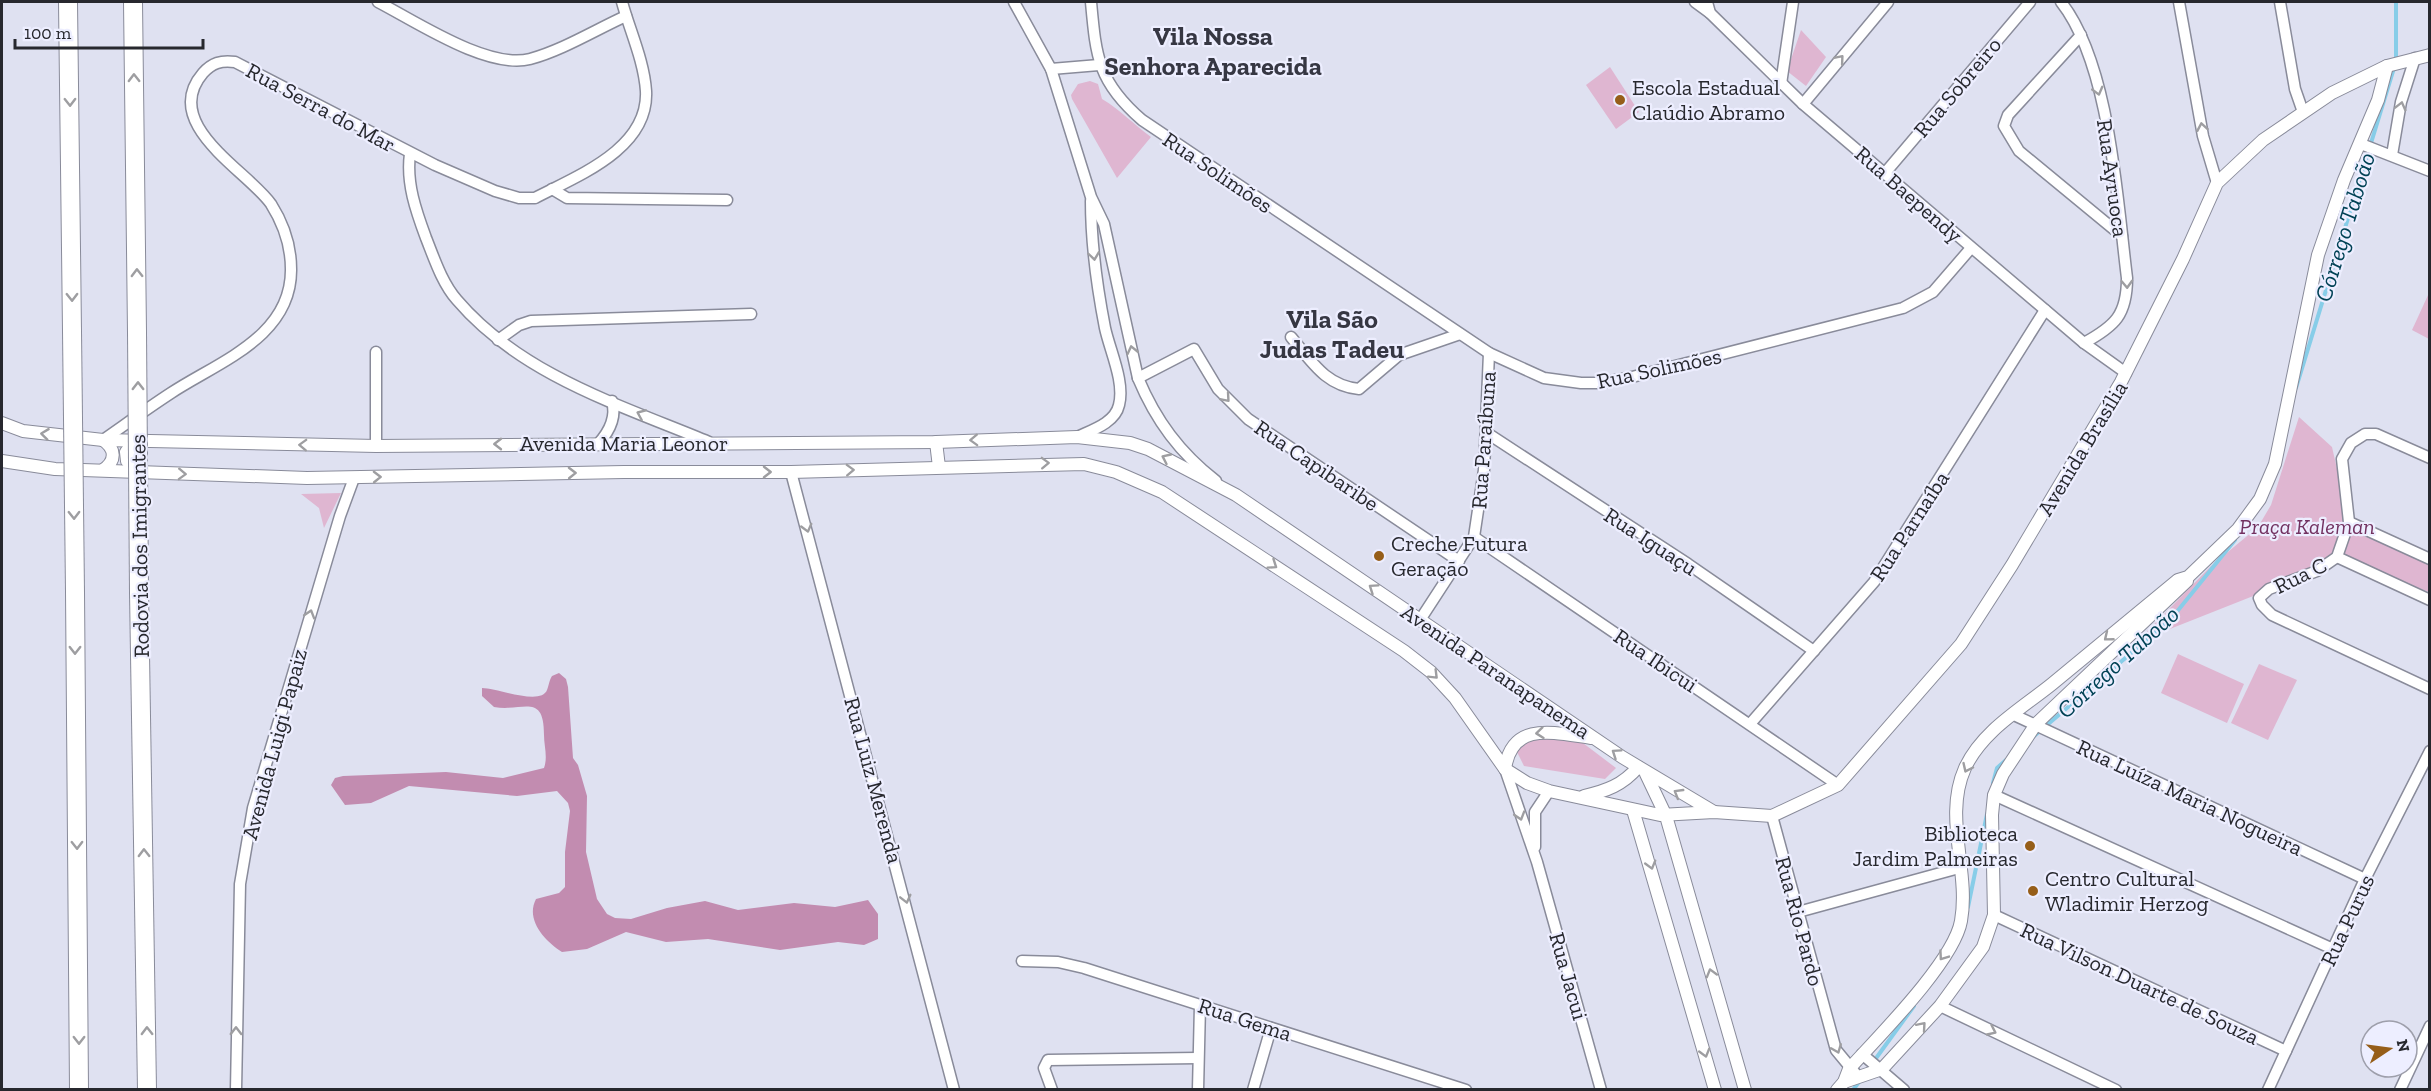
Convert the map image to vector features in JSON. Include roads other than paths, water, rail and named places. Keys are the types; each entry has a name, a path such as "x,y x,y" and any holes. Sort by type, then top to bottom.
{"highway":[{"path":"68,2 79,1089"},
{"name":"Rodovia dos Imigrantes","path":"133,2 147,1089"}],"street":[{"path":"378,2 476,52 513,61 529,59 548,52 626,16"},
{"name":"Rua Serra do Mar","path":"104,440 172,392 239,353 262,335 276,319 289,289 290,250 271,205 254,183 224,160 211,146 193,115 193,94 201,75 215,63 224,60 235,62 410,154 495,191 519,198 535,198 625,144 642,117 646,104 644,79 622,2"},
{"name":"Avenida Paranapanema","path":"1014,2 1051,69 1090,197 1104,224 1138,378 1156,416 1171,439 1193,461 1236,495 1641,769 1666,816 1745,1089"},
{"name":"Rua Solimões","path":"1091,2 1100,64 1111,89 1142,120 1489,353 1522,369 1561,381 1600,382 1632,377 1903,308 1933,292 1971,248"},
{"name":"Rua Baependy","path":"1695,2 1708,7 1803,104 2084,343 2126,373"},
{"path":"1781,84 1793,2"},
{"path":"1803,104 1887,2"},
{"name":"Rua Sobreiro","path":"1885,173 2030,2"},
{"name":"Rua Ayruoca","path":"2061,2 2074,19 2081,35 2109,138 2127,278 2127,297 2124,308 2115,323 2084,343"},
{"path":"2179,2 2203,136 2217,183"},
{"path":"2280,2 2295,89 2303,112"},
{"path":"2081,35 2008,115 2004,126 2019,151 2122,236"},
{"name":"Avenida Brasília","path":"1633,810 1666,816 1714,812 1772,816 1838,785 1961,644 2012,565 2126,373 2183,259 2217,183 2263,140 2303,112 2386,66 2430,55"},
{"path":"2392,155 2401,102 2415,58"},
{"path":"1051,69 1100,64"},
{"path":"1841,1086 1882,1069 1940,1006 1983,947 1994,915 1992,815 1994,795 2003,774 2036,724 2121,640 2182,587 2188,577 2238,530 2260,499 2271,472 2318,255 2344,180 2381,93 2386,66"},
{"path":"2361,144 2430,171"},
{"path":"410,154 410,187 438,266 455,298 498,340 511,351 546,372 709,442"},
{"path":"552,189 567,198 727,200"},
{"name":"Avenida Paranapanema","path":"1077,437 1109,420 1120,404 1117,377 1102,311 1090,228 1090,197"},
{"name":"Rua Parnaíba","path":"1750,724 1874,582 2045,310"},
{"path":"498,340 519,325 531,321 752,314"},
{"path":"1291,337 1324,377 1342,387 1359,390 1399,355 1460,334"},
{"name":"Rua Capibaribe","path":"1138,378 1194,349 1218,389 1248,418 1459,561"},
{"path":"376,352 376,446"},
{"name":"Rua Paraíbuna","path":"1420,620 1474,537 1481,504 1487,433 1489,353"},
{"path":"598,444 608,433 613,421 612,401"},
{"name":"Avenida Maria Leonor","path":"2,423 23,431 104,440 376,446 936,442 1077,437 1130,442 1236,495"},
{"name":"Rua Iguaçu","path":"1487,433 1688,564 1814,651"},
{"name":"Rua C","path":"2430,458 2376,434 2364,434 2351,443 2342,459 2349,522 2337,557 2317,571 2270,589 2259,598 2262,606 2272,615 2430,689"},
{"path":"103,470 111,464 113,456 110,445 104,440"},
{"path":"137,473 127,461 126,453 132,444 142,442"},
{"path":"936,442 939,467"},
{"name":"Avenida Maria Leonor","path":"2,461 33,467 137,473 354,478 624,472 791,472 1061,462 1102,467 1162,492 1225,533"},
{"name":"Rua Luiz Merenda","path":"791,472 954,1089"},
{"name":"Avenida Luigi Papaiz","path":"236,1089 240,884 253,808 340,516 354,478"},
{"path":"2349,522 2430,559"},
{"name":"Avenida Paranapanema","path":"1225,533 1431,672 1455,698 1505,769 1527,783 1549,791 1633,810"},
{"name":"Rua Ibicui","path":"1474,537 1838,785"},
{"path":"2337,557 2430,600"},
{"path":"1841,1086 1849,1069 1916,992 1956,937 1961,910 1957,800 1965,769 1989,733 2178,580 2188,577"},
{"name":"Rua Luíza Maria Nogueira","path":"2014,715 2365,879"},
{"path":"1505,769 1513,746 1530,734 1547,732 1595,738"},
{"name":"Rua Purus","path":"2268,1089 2365,879 2430,751"},
{"name":"Rua Jacui","path":"1505,769 1537,862 1596,1087"},
{"path":"1580,797 1624,782 1641,769"},
{"name":"Avenida Brasília","path":"1641,769 1714,812"},
{"name":"Rua Jacui","path":"1537,862 1533,835 1534,812 1549,791"},
{"path":"1994,795 2333,949"},
{"path":"1633,810 1715,1089"},
{"name":"Rua Rio Pardo","path":"1772,816 1836,1050 1849,1069"},
{"path":"1798,912 1959,868"},
{"name":"Rua Vilson Duarte de Souza","path":"1994,915 2286,1051"},
{"name":"Rua Gema","path":"1022,961 1058,962 1466,1089"},
{"path":"1198,1089 1200,1005"},
{"path":"1940,1006 2116,1089"},
{"path":"2400,1089 2430,1026"},
{"path":"1253,1089 1271,1028"},
{"path":"1862,1054 1904,1089"},
{"path":"1052,1089 1044,1068 1048,1060 1198,1058"},
{"path":"1849,1069 1861,1078"}],"waterway":[{"name":"Córrego Taboão","path":"2396,2 2396,61"},
{"name":"Córrego Taboão","path":"2296,388 2394,68"},
{"name":"Córrego Taboão","path":"2033,737 2171,619 2235,540"},
{"name":"Córrego Taboão","path":"1993,783 1997,768 2006,760"},
{"name":"Córrego Taboão","path":"1968,907 1987,814"},
{"name":"Córrego Taboão","path":"1874,1061 1914,1006"},
{"name":"Córrego Taboão","path":"1853,1090 1859,1082"}],"place":[{"name":"Escola Estadual Claúdio Abramo","path":"1620,100"},
{"name":"Creche Futura Geração","path":"1379,556"},
{"name":"Biblioteca Jardim Palmeiras","path":"2030,846"},
{"name":"Centro Cultural Wladimir Herzog","path":"2033,891"}],"district":[{"name":"Vila Nossa Senhora Aparecida","path":"1213,51"},
{"name":"Vila São Judas Tadeu","path":"1332,334"}],"park label":[{"name":"Praça Kaleman","path":"2307,526"}]}
